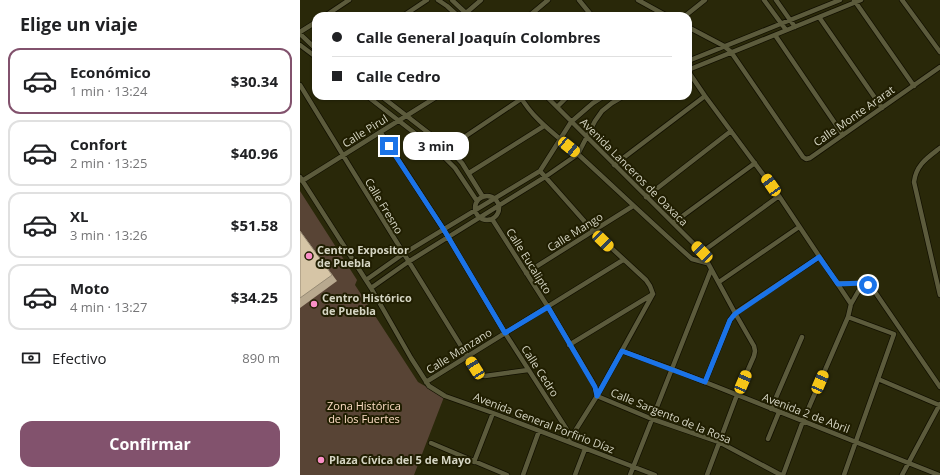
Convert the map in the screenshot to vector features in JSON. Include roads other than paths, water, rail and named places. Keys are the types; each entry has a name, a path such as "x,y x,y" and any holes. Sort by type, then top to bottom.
{"street":[{"path":"331,12 349,0"},
{"path":"409,12 427,0"},
{"path":"438,0 454,12"},
{"path":"452,0 466,12"},
{"path":"470,12 481,0"},
{"path":"534,12 548,0"},
{"path":"578,0 588,12"},
{"path":"638,0 660,12"},
{"path":"690,12 705,0"},
{"path":"764,0 786,30"},
{"path":"692,59 838,0"},
{"path":"692,69 854,1 861,0"},
{"path":"902,0 940,52"},
{"path":"769,8 777,1 795,27"},
{"path":"854,1 914,86"},
{"path":"819,17 882,108"},
{"path":"312,25 300,33 312,45"},
{"name":"Calle Monte Ararat","path":"692,29 724,46 731,52 802,157 806,159 810,158 940,67"},
{"path":"775,35 842,135"},
{"path":"300,45 312,54"},
{"path":"692,77 704,96 779,196 851,304"},
{"name":"Calle Fresno","path":"300,84 403,254 432,297 479,375 482,376 528,370"},
{"path":"614,165 704,96"},
{"path":"372,100 439,152 455,168 477,202"},
{"path":"386,100 448,148 462,163 483,197"},
{"name":"Calle Pirul","path":"301,179 343,156 432,100"},
{"path":"448,148 517,100"},
{"name":"Avenida Lanceros de Oaxaca","path":"522,100 544,126 578,154 692,259 707,263"},
{"name":"Avenida Lanceros de Oaxaca","path":"550,100 702,252 754,346 755,351 737,395"},
{"path":"557,107 564,100"},
{"path":"366,280 403,254 540,171 571,122 598,100"},
{"path":"371,288 408,262 545,177 578,154 602,111 617,100"},
{"path":"469,174 544,126"},
{"path":"646,197 731,131"},
{"name":"Calle Cedro","path":"380,133 444,230 505,333 571,436"},
{"path":"940,148 917,169 914,182 940,295"},
{"path":"455,168 462,163"},
{"path":"673,223 755,163"},
{"path":"540,171 593,231 646,280 653,294 597,396 571,436 569,442"},
{"path":"301,179 371,288 427,384"},
{"path":"489,196 494,199 499,206 497,215 492,219 485,220 480,218 475,210 477,202 483,197 489,196"},
{"path":"702,252 779,196"},
{"name":"Calle Mango","path":"526,273 633,206"},
{"name":"Calle Eucalipto","path":"492,219 548,307 595,387 597,396"},
{"path":"719,282 799,228"},
{"path":"705,382 730,320 735,314 819,257"},
{"name":"Calle Manzano","path":"427,384 467,356 623,260"},
{"path":"630,475 711,270"},
{"path":"838,284 863,283 873,289 940,386"},
{"path":"782,475 803,421 848,317 851,304 863,283"},
{"path":"569,345 653,294"},
{"path":"844,475 894,334 848,317"},
{"path":"771,409 802,337"},
{"name":"Avenida 2 de Abril","path":"622,351 672,369 939,475"},
{"path":"878,379 939,404 902,475"},
{"name":"Avenida General Porfirio Díaz","path":"427,384 445,396 655,475"},
{"path":"707,475 737,395"},
{"name":"Calle Sargento de la Rosa","path":"597,396 652,419 719,442 782,475"},
{"path":"768,439 779,412"},
{"path":"474,462 493,413"},
{"path":"523,475 540,431"},
{"path":"431,443 507,475"},
{"path":"575,475 585,449"}],"place":[{"name":"Centro Expositor de Puebla","path":"309,256"},
{"name":"Centro Histórico de Puebla","path":"314,304"},
{"name":"Plaza Cívica del 5 de Mayo","path":"321,460"}],"park label":[{"name":"Zona Histórica de los Fuertes","path":"364,412"}]}
